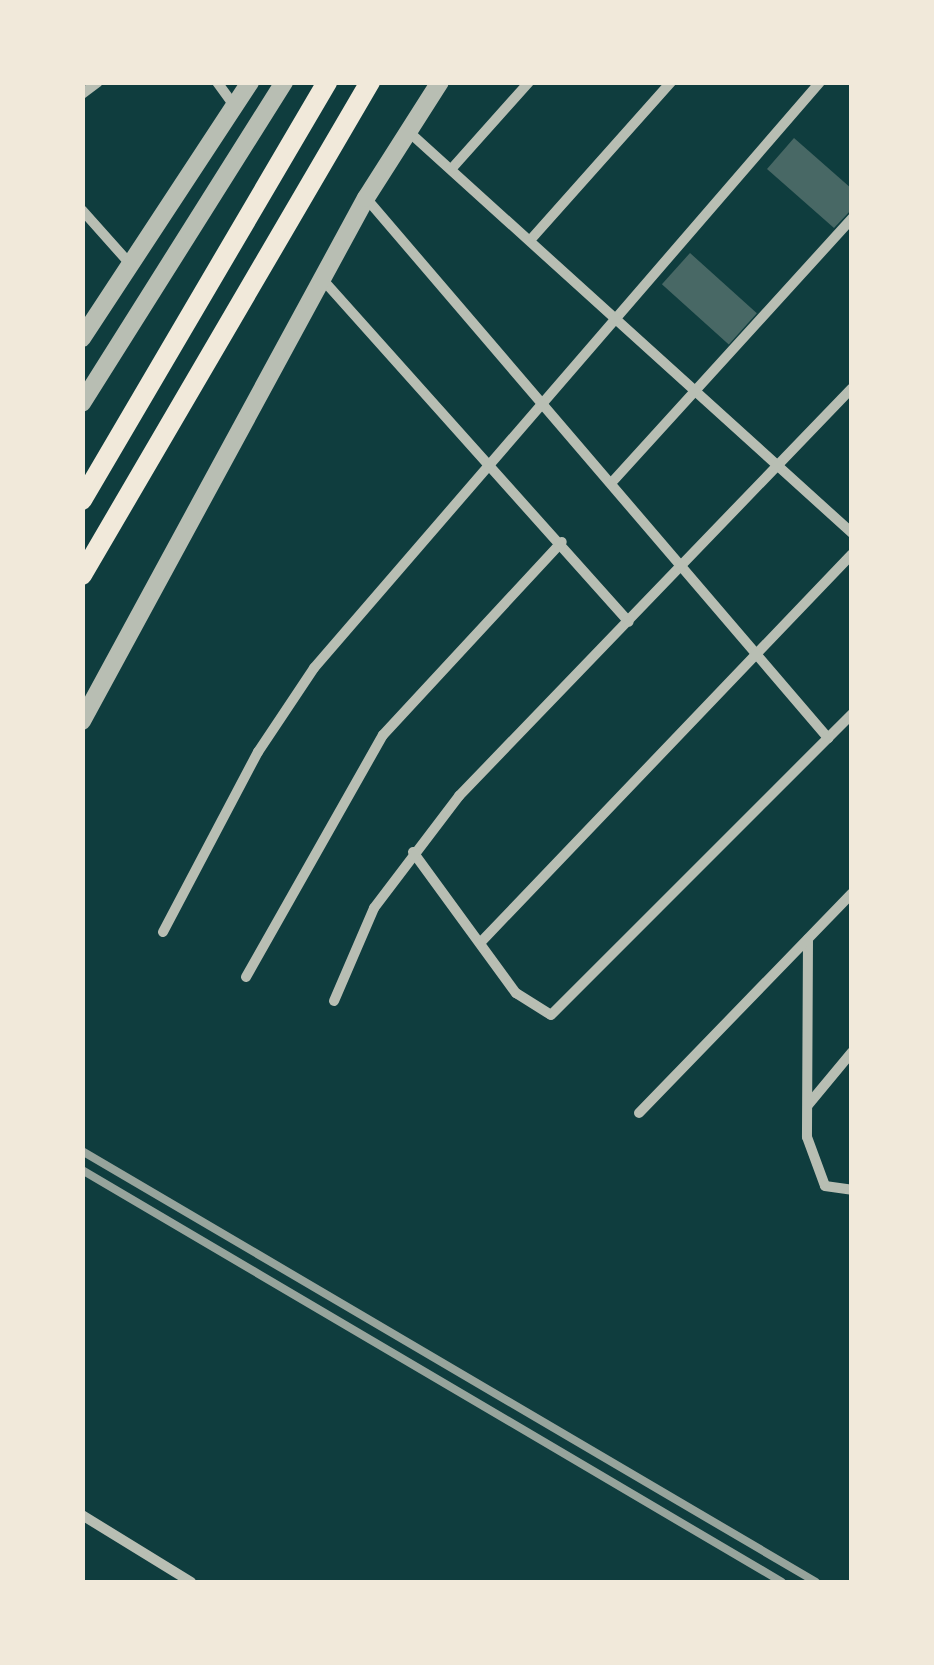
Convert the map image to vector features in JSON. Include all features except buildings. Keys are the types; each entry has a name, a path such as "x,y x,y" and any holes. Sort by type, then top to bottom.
{"main road":[{"path":"82,500 327,82"},
{"path":"82,574 370,82"}],"street":[{"path":"82,94 98,82"},
{"path":"217,82 234,105"},
{"path":"86,324 131,264 250,82"},
{"path":"82,403 284,82"},
{"path":"84,728 366,198 440,82"},
{"path":"454,166 528,82"},
{"path":"533,237 671,82"},
{"path":"163,932 258,752 314,668 614,312 820,82"},
{"path":"409,132 454,166 533,237 778,468 852,532"},
{"path":"366,198 543,395 828,738"},
{"path":"82,210 131,264"},
{"path":"614,480 852,218"},
{"path":"324,281 492,460 629,622"},
{"path":"334,1000 374,908 413,852 852,388"},
{"path":"246,977 383,735 562,542"},
{"path":"480,943 852,554"},
{"path":"413,852 532,1010 551,1014 852,714"},
{"path":"639,1114 852,893"},
{"path":"808,939 807,1106 814,1168 826,1186 852,1190"},
{"path":"807,1106 852,1052"},
{"path":"82,1515 191,1582"}],"railway":[{"path":"82,1151 816,1582"},
{"path":"82,1170 782,1582"}]}
